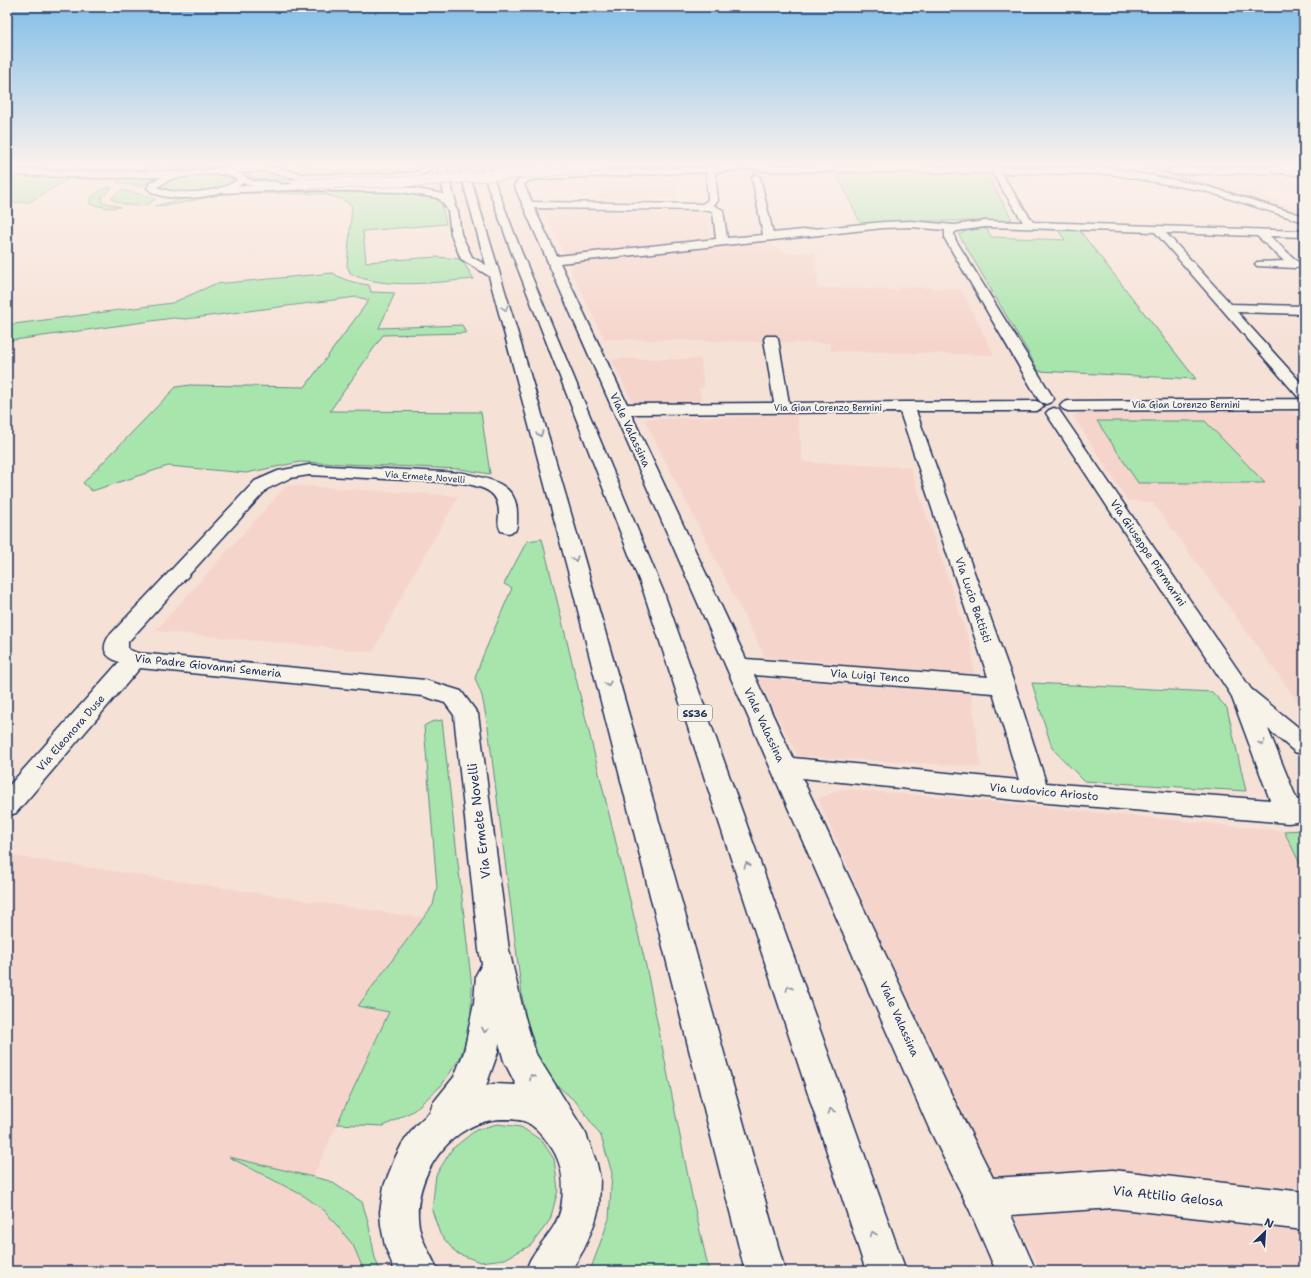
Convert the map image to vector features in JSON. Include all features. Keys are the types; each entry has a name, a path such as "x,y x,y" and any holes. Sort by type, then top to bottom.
{"main road":[{"path":"455,224 456,234 467,259 494,274"},
{"path":"479,224 580,579 766,1271"},
{"name":"SS36","path":"508,224 516,251 654,593 886,1271"},
{"path":"516,251 520,224"},
{"name":"Viale Valassina","path":"528,224 553,260 942,1115 984,1198 1016,1271"},
{"path":"720,224 722,243"},
{"path":"766,224 769,238"},
{"path":"553,260 883,225 911,224 954,228 985,224 1304,234"},
{"name":"Via Giuseppe Piermarini","path":"954,228 948,232 950,239 1051,406 1242,694 1296,811"},
{"path":"1158,230 1304,395"},
{"path":"1260,233 1295,265 1261,264"},
{"path":"1228,308 1304,310"},
{"path":"771,339 782,408"},
{"name":"Via Gian Lorenzo Bernini","path":"620,409 1304,404"},
{"name":"Via Lucio Battisti","path":"907,408 1003,686 1036,792"},
{"name":"Via Ermete Novelli","path":"309,470 463,478 481,482 499,490 507,501 508,527"},
{"name":"Via Padre Giovanni Semeria","path":"309,470 291,472 276,476 261,486 122,635 117,641 117,653 134,660 425,688 453,697"},
{"name":"Via Eleonora Duse","path":"7,806 134,660"},
{"name":"Via Luigi Tenco","path":"737,666 1003,686"},
{"name":"Via Giuseppe Piermarini","path":"1242,694 1304,746"},
{"name":"Via Ermete Novelli","path":"453,697 466,714 494,950 508,1014 521,1060 573,1147 581,1169 581,1195 576,1222 557,1263"},
{"name":"Via Ludovico Ariosto","path":"784,767 1036,792 1296,811"},
{"name":"Via Ermete Novelli","path":"418,1271 405,1250 399,1217 403,1183 417,1152 467,1089 481,1052 490,1003 494,950"},
{"name":"Via Ermete Novelli","path":"439,1126 462,1110 488,1102 514,1101 538,1109 558,1124 573,1147"},
{"name":"Via Attilio Gelosa","path":"984,1198 1113,1189 1304,1211"}],"shaded area":[{"path":"550,224 708,224 709,240 564,254"},
{"path":"768,242 784,253 815,252 818,288 900,290 898,287 961,289 994,355 831,351 830,343 604,339 570,268 570,262"},
{"path":"611,359 701,359 704,388 699,388 702,403 633,403"},
{"path":"1081,412 1292,412 1304,422 1304,702 1297,701 1153,503 1127,500 1073,416"},
{"path":"797,415 803,462 910,467 972,649 974,674 864,667 821,661 765,657 644,419"},
{"path":"287,485 459,496 413,575 373,652 155,631"},
{"path":"757,678 971,693 981,767 798,756"},
{"path":"841,789 944,797 1284,831 1304,872 1304,1271 1041,1271 983,1155 873,924 818,799"},
{"path":"7,855 423,918 359,1006 389,1012 313,1177 231,1158 304,1196 325,1211 353,1245 364,1271 7,1271"}],"green space":[{"path":"351,224 446,224 363,231 366,262 436,257 461,259 474,279 412,284 380,282 351,274 347,266"},
{"path":"971,228 987,229 991,237 1065,240 1058,230 1079,230 1196,379 1039,371 959,235"},
{"path":"333,273 346,280 369,285 371,292 395,293 379,328 462,325 466,333 383,335 330,411 481,412 490,474 460,469 300,462 246,473 168,466 92,491 83,483 176,387 190,385 305,387 369,300 357,297 186,319 173,318 7,341 7,325 172,303 215,284"},
{"path":"1097,421 1205,421 1265,483 1138,483"},
{"path":"542,539 646,966 692,1196 709,1271 590,1271 609,1219 612,1173 601,1136 577,1103 548,1077 530,1043 522,995 488,727 482,696 475,678 512,588 504,584 527,541"},
{"path":"1032,683 1212,692 1227,708 1246,791 1084,781 1052,748"},
{"path":"442,720 472,988 470,1026 460,1058 441,1086 413,1111 384,1126 337,1124 389,1012 358,1006 433,905 437,887 424,726 431,722"},
{"path":"1304,830 1304,872 1284,831"},
{"path":"497,1124 521,1127 542,1141 554,1159 558,1190 550,1220 531,1245 505,1259 480,1262 456,1253 440,1234 432,1210 436,1175 452,1149 476,1130"},
{"path":"229,1157 330,1181 362,1202 368,1221 375,1258 380,1271 364,1271 353,1245 325,1211 304,1196"}]}
